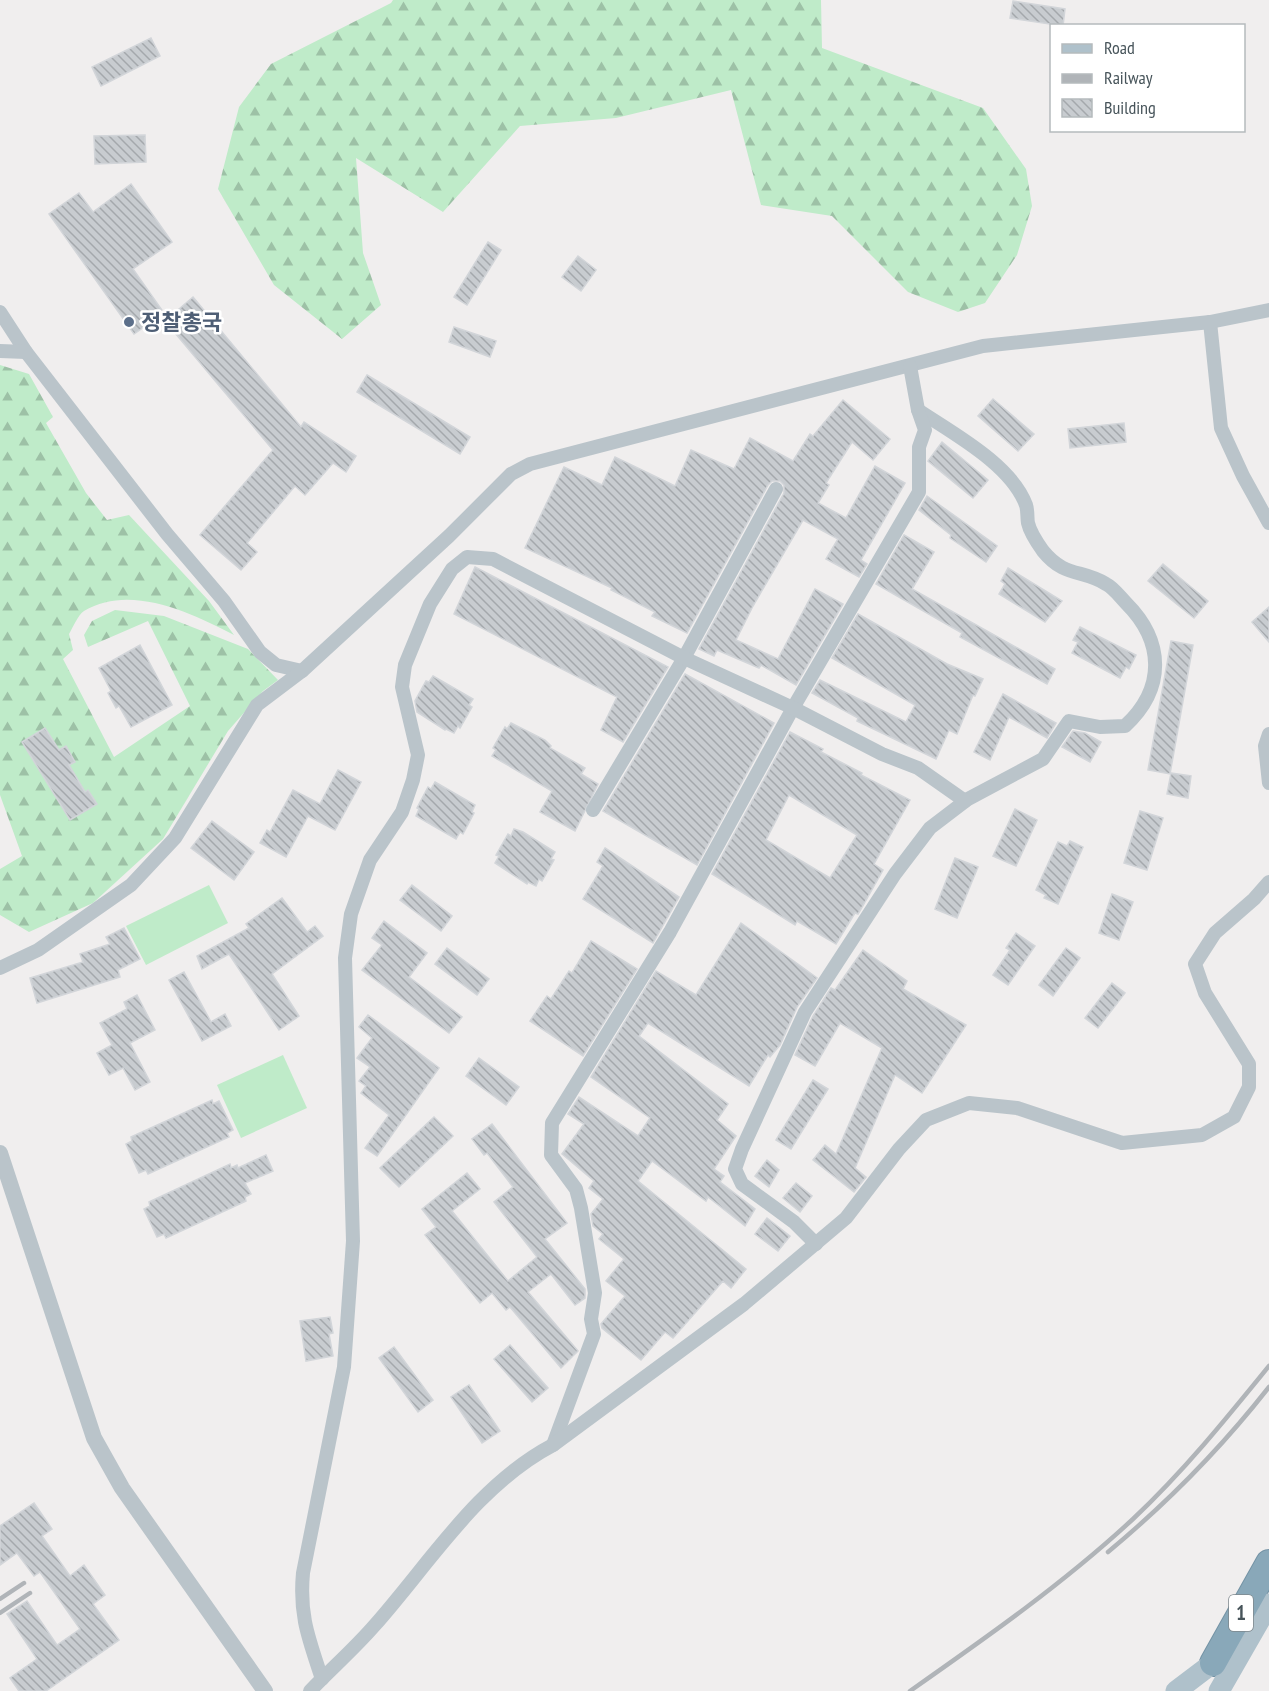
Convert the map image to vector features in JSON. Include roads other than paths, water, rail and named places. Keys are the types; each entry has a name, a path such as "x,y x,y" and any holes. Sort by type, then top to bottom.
{"highway":[{"name":"1","path":"1213,1663 1269,1563"}],"main road":[{"name":"1","path":"1219,1691 1269,1604"},
{"path":"1176,1691 1213,1663"},
{"name":"1","path":"1196,1691 1213,1663"}],"street":[{"path":"0,968 38,950 131,885 176,838 257,705 302,671 449,536 511,474 530,464 983,346 1210,322 1269,310"},
{"path":"0,312 26,352 167,534 224,601 260,652 276,665 302,671"},
{"path":"1210,322 1221,428 1243,476 1269,523"},
{"path":"0,351 26,352"},
{"path":"553,1445 594,1334 591,1319 595,1293 576,1189 551,1155 552,1123 670,932 793,708 919,492 920,447 925,430 918,410 909,366"},
{"path":"816,1244 794,1222 742,1184 735,1169 742,1149 811,1002 895,874 930,828 965,801 1042,759 1069,721 1100,727 1125,726 1138,714 1152,686 1156,654 1142,620 1107,584 1064,571 1044,552 1028,526 1026,505 1010,480 981,452 918,410"},
{"path":"593,810 684,658 776,489"},
{"path":"321,1679 305,1629 300,1601 303,1573 344,1367 353,1241 345,958 351,914 370,860 402,812 413,780 418,755 402,687 405,665 430,604 452,569 467,557 493,559 684,658 793,708 882,754 918,768 965,801"},
{"path":"1269,734 1265,746 1269,783"},
{"path":"310,1691 374,1627 465,1516 524,1461 553,1445 744,1305 816,1244 846,1218 899,1149 926,1120 969,1103 1017,1108 1122,1143 1202,1135 1234,1117 1249,1087 1249,1064 1238,1042 1205,993 1195,964 1215,933 1254,899 1269,882"},
{"path":"0,1153 94,1438 122,1488 265,1691"}],"railway":[{"path":"910,1691 996,1630 1107,1543 1187,1464 1269,1366"},
{"path":"1108,1552 1193,1474 1269,1387"},
{"path":"0,1599 24,1583"},
{"path":"0,1613 30,1593"}],"place":[{"name":"정찰총국","path":"129,322"}]}
